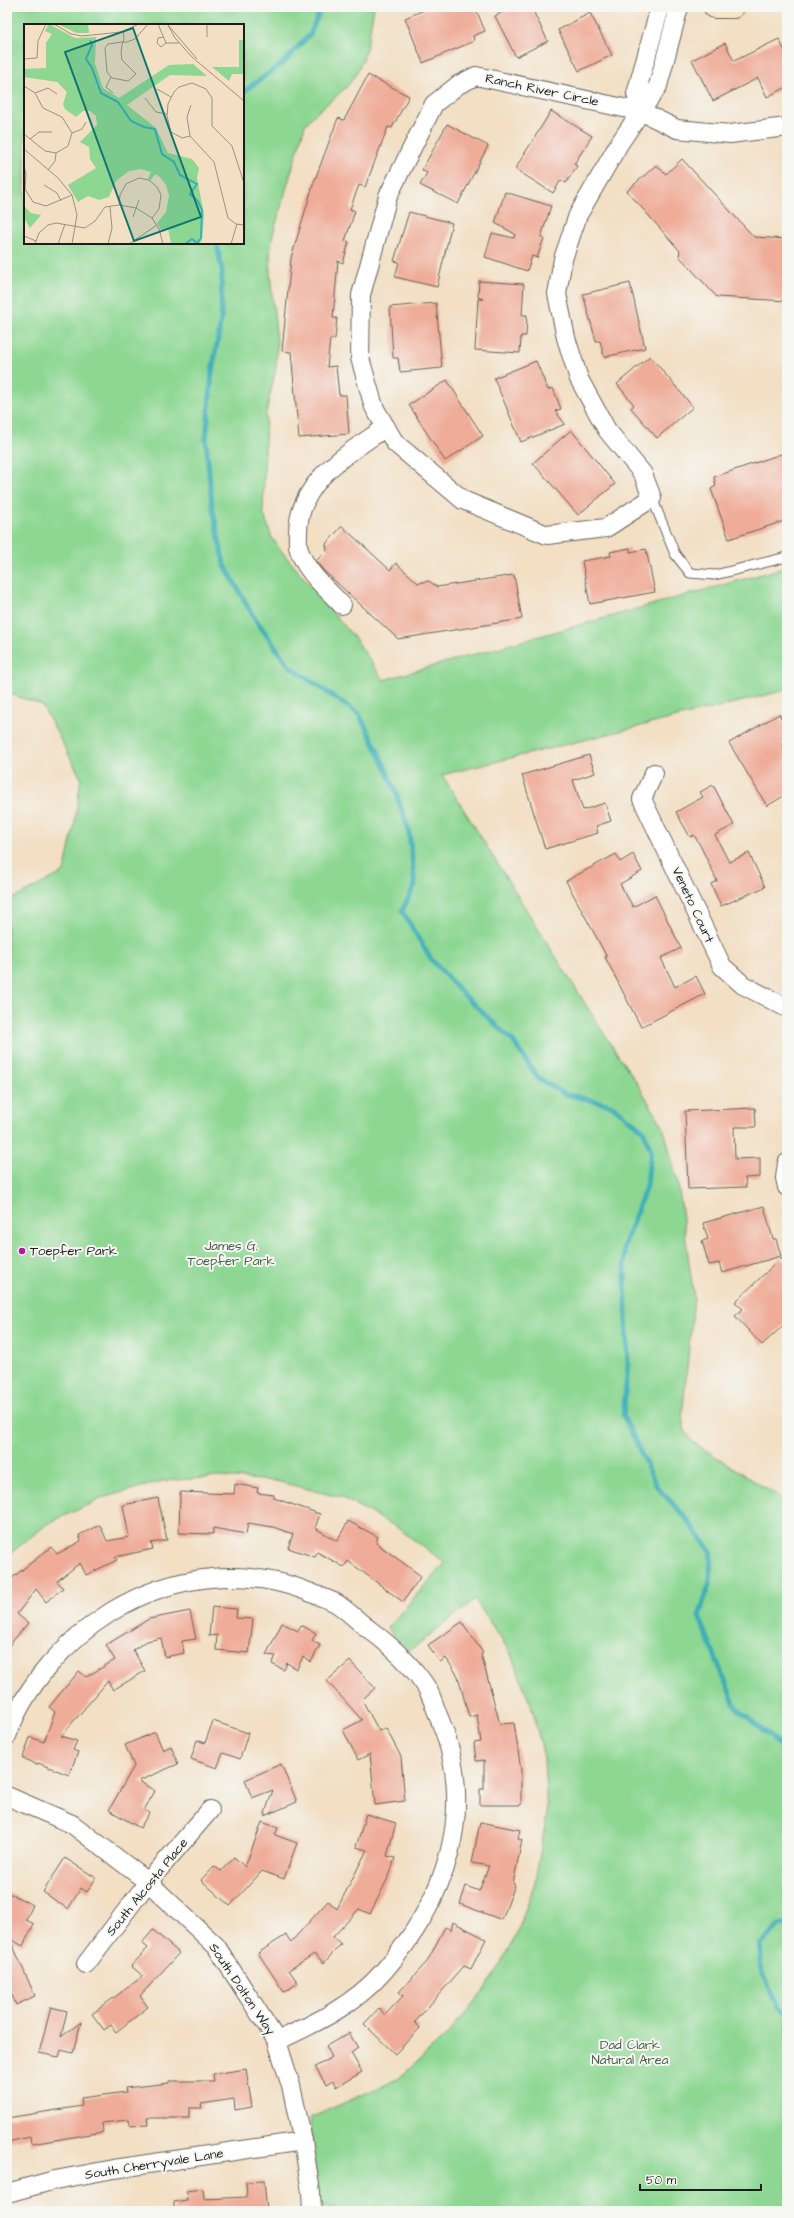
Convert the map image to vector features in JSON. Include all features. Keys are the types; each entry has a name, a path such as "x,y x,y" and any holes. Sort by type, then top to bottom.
{"street":[{"path":"642,112 636,94 660,7"},
{"path":"652,498 644,474 607,430 579,379 566,338 557,294 563,259 578,216 619,144 642,112 658,86 679,7"},
{"path":"715,7 733,7"},
{"name":"Ranch River Circle","path":"652,498 606,528 547,535 463,500 395,444 374,407 360,358 361,295 388,196 434,104 458,85 476,76 642,112 677,129 730,134 787,127"},
{"path":"342,605 311,572 298,550 298,518 310,490 326,471 386,427"},
{"name":"Veneto Court","path":"654,773 642,799 722,966 743,985 787,1008"},
{"path":"787,1163 785,1178 787,1187"},
{"path":"7,1736 32,1688 60,1653 89,1626 131,1599 188,1580 233,1575 291,1585 335,1603 390,1646 425,1685 448,1739 456,1784 454,1836 438,1892 417,1929 381,1974 350,2001 316,2023 277,2041"},
{"name":"South Dolton Way","path":"7,1796 72,1824 148,1882 216,1946 277,2041 291,2086 303,2141 311,2192 312,2211"},
{"name":"South Alcosta Place","path":"86,1964 148,1882 210,1810"},
{"name":"South Cherryvale Lane","path":"7,2193 55,2180 114,2169 303,2141"}],"lane":[{"path":"652,498 675,554 690,573 715,576 787,557"}],"green space":[{"name":"Dad Clark Natural Area","path":"7,7 374,7 369,38 363,58 354,77 343,90 315,114 305,125 273,234 270,254 270,274 277,343 276,368 266,413 263,512 272,538 283,553 357,641 383,680 787,567 787,690 442,775 663,1126 678,1183 694,1298 682,1417 685,1431 693,1442 787,1502 787,2211 397,2211 319,2207 310,2118 398,2079 445,2037 484,1990 513,1943 534,1886 547,1814 544,1758 532,1708 510,1652 475,1600 409,1651 387,1628 445,1563 398,1528 343,1498 276,1481 219,1477 163,1481 105,1497 47,1524 7,1556 7,902 64,872 74,827 81,778 42,705 7,693"}],"building":[{"path":"431,7 475,7 485,31 473,36 474,41 423,63 405,18"},
{"path":"512,7 531,7 548,41 516,57 495,16"},
{"path":"590,13 612,55 579,71 558,30"},
{"path":"779,39 787,55 787,87 767,97 758,78 713,101 692,60 725,43 734,61"},
{"path":"368,75 409,96 392,128 388,127 365,187 359,185 350,209 355,211 345,241 349,242 343,263 338,261 333,318 337,318 335,339 330,339 327,367 336,366 339,395 346,395 349,434 299,438 291,352 282,351 291,258 314,182 338,118 344,120"},
{"path":"551,111 592,136 574,164 577,166 566,183 561,180 553,193 515,169"},
{"path":"447,124 488,146 458,204 420,185 427,173 422,170"},
{"path":"682,159 754,237 787,239 787,301 717,297 679,256 680,251 627,191 656,165 666,174"},
{"path":"505,192 551,206 541,237 544,238 537,258 532,256 527,271 485,257 492,233 514,238 515,234 495,223"},
{"path":"409,212 452,223 437,287 395,277 399,262 394,261"},
{"path":"479,281 524,284 522,315 527,315 526,336 521,336 520,353 475,350 478,299 483,299 478,297"},
{"path":"630,283 645,348 604,357 600,341 596,341 583,294"},
{"path":"436,303 442,368 400,372 398,358 393,358 390,307"},
{"path":"650,356 693,407 657,438 631,408 634,405 617,384"},
{"path":"536,361 548,390 553,388 561,409 555,411 565,424 521,442 494,378"},
{"path":"447,380 483,436 445,461 409,405"},
{"path":"571,430 615,484 578,515 533,463"},
{"path":"787,452 787,520 729,539 711,489 716,486 714,477"},
{"path":"342,526 390,570 396,563 418,583 429,581 437,587 514,575 522,619 398,639 324,571 316,561 327,550 326,544"},
{"path":"630,548 630,552 646,549 655,592 590,604 582,561 611,556 610,552"},
{"path":"779,714 783,721 787,718 787,740 782,743 787,751 787,794 767,806 729,743"},
{"path":"589,755 595,773 573,780 583,810 605,803 611,821 596,826 598,833 545,849 522,775"},
{"path":"713,785 734,825 715,835 729,862 749,853 765,887 721,906 711,884 717,881 701,847 694,835 690,837 676,812 703,797 700,792"},
{"path":"616,854 620,862 633,854 642,871 620,884 633,907 655,895 681,948 661,958 675,987 696,976 705,994 641,1027 605,957 607,957 566,881"},
{"path":"755,1108 756,1127 734,1127 735,1159 760,1158 760,1177 745,1178 746,1187 688,1189 685,1111"},
{"path":"764,1206 773,1239 776,1239 781,1256 722,1273 719,1263 709,1265 702,1241 708,1239 703,1223"},
{"path":"781,1258 787,1264 787,1322 762,1345 735,1316 743,1309 735,1302"},
{"path":"235,1484 258,1488 257,1493 274,1495 274,1498 320,1514 315,1528 337,1541 348,1521 378,1537 376,1543 421,1576 403,1602 348,1561 344,1567 317,1552 315,1557 288,1548 293,1534 273,1527 248,1523 246,1534 213,1528 213,1534 179,1533 180,1492 234,1494"},
{"path":"158,1498 167,1540 151,1543 153,1549 115,1557 117,1560 86,1575 80,1563 57,1581 63,1588 46,1602 36,1589 17,1614 28,1623 7,1648 7,1582 51,1547 57,1554 81,1541 79,1535 100,1525 107,1541 129,1537 123,1505"},
{"path":"212,1607 237,1609 236,1618 253,1619 249,1653 216,1650 217,1635 209,1636"},
{"path":"190,1611 196,1639 182,1641 184,1653 165,1657 161,1638 147,1641 133,1650 145,1671 113,1690 108,1681 61,1736 77,1741 73,1750 78,1752 69,1775 38,1763 37,1765 23,1758 30,1737 44,1742 55,1712 49,1707 79,1671 86,1677 115,1660 106,1645 149,1619"},
{"path":"462,1622 483,1653 481,1654 500,1724 514,1723 521,1771 521,1805 480,1805 480,1789 484,1789 484,1760 476,1761 474,1743 481,1742 477,1715 469,1717 458,1676 446,1658 440,1662 428,1645"},
{"path":"282,1623 298,1631 301,1625 316,1633 312,1641 320,1645 311,1662 303,1657 297,1669 287,1663 284,1670 272,1664 276,1656 266,1655"},
{"path":"350,1661 375,1688 362,1700 379,1731 386,1728 401,1757 405,1801 375,1805 370,1754 358,1760 343,1730 362,1720 327,1681"},
{"path":"213,1721 248,1733 240,1759 223,1753 217,1768 191,1759 197,1740 205,1743"},
{"path":"155,1732 163,1750 171,1746 178,1764 139,1781 155,1791 144,1810 149,1813 140,1828 109,1810 134,1766 125,1745"},
{"path":"281,1764 297,1802 264,1816 273,1790 252,1798 245,1780"},
{"path":"366,1814 396,1823 387,1856 395,1858 390,1874 370,1914 359,1909 333,1937 341,1944 324,1963 314,1954 289,1970 298,1983 284,1992 258,1953 286,1935 291,1942 328,1901 337,1909 367,1850 356,1847"},
{"path":"262,1822 278,1828 275,1835 297,1843 284,1879 262,1871 230,1906 201,1880 214,1866 221,1871 234,1857 245,1867"},
{"path":"480,1822 520,1830 518,1839 522,1840 513,1884 515,1885 502,1920 460,1904 466,1886 479,1891 489,1866 472,1863"},
{"path":"65,1858 96,1878 87,1892 81,1888 68,1909 43,1892"},
{"path":"7,1892 33,1905 26,1920 34,1924 23,1946 10,1939 35,1996 16,2005 12,1995 7,1997"},
{"path":"453,1922 486,1939 471,1969 464,1966 415,2022 420,2028 395,2054 364,2024 379,2008 385,2015 403,1996 399,1992 427,1962 445,1927 451,1930"},
{"path":"153,1930 179,1953 140,1996 148,2007 116,2032 111,2025 104,2030 92,2014 143,1976 131,1966 148,1948 142,1943"},
{"path":"51,2007 67,2011 61,2037 81,2022 73,2053 61,2050 59,2057 39,2053"},
{"path":"349,2033 358,2048 351,2053 362,2072 336,2087 333,2081 326,2085 315,2067 332,2057 326,2046"},
{"path":"246,2069 252,2107 235,2110 234,2099 201,2104 202,2108 189,2108 189,2118 147,2118 148,2125 129,2126 128,2120 102,2123 103,2132 31,2144 30,2137 7,2142 7,2118 82,2106 81,2098 126,2092 125,2088 169,2083 169,2081 214,2081 213,2074"},
{"path":"264,2181 267,2211 174,2211 174,2202 187,2200 186,2191 203,2189 204,2199 247,2197 246,2182"}],"waterway":[{"path":"244,91 284,62 311,33 321,7"},
{"path":"217,244 222,271 221,321 212,372 206,440 212,504 224,564 253,616 289,666 359,714 378,751 396,792 409,832 415,885 402,911 431,959 461,992 513,1041 538,1078 565,1094 611,1105 643,1130 651,1151 647,1184 624,1246 628,1365 623,1415 657,1487 685,1517 711,1552 710,1582 699,1616 735,1706 787,1751"},
{"path":"787,1924 780,1926 760,1945 762,1974 780,2008 787,2013"}],"place":[{"name":"Toepfer Park","path":"22,1251"}],"park label":[{"name":"James G. Toepfer Park","path":"231,1254"}]}
